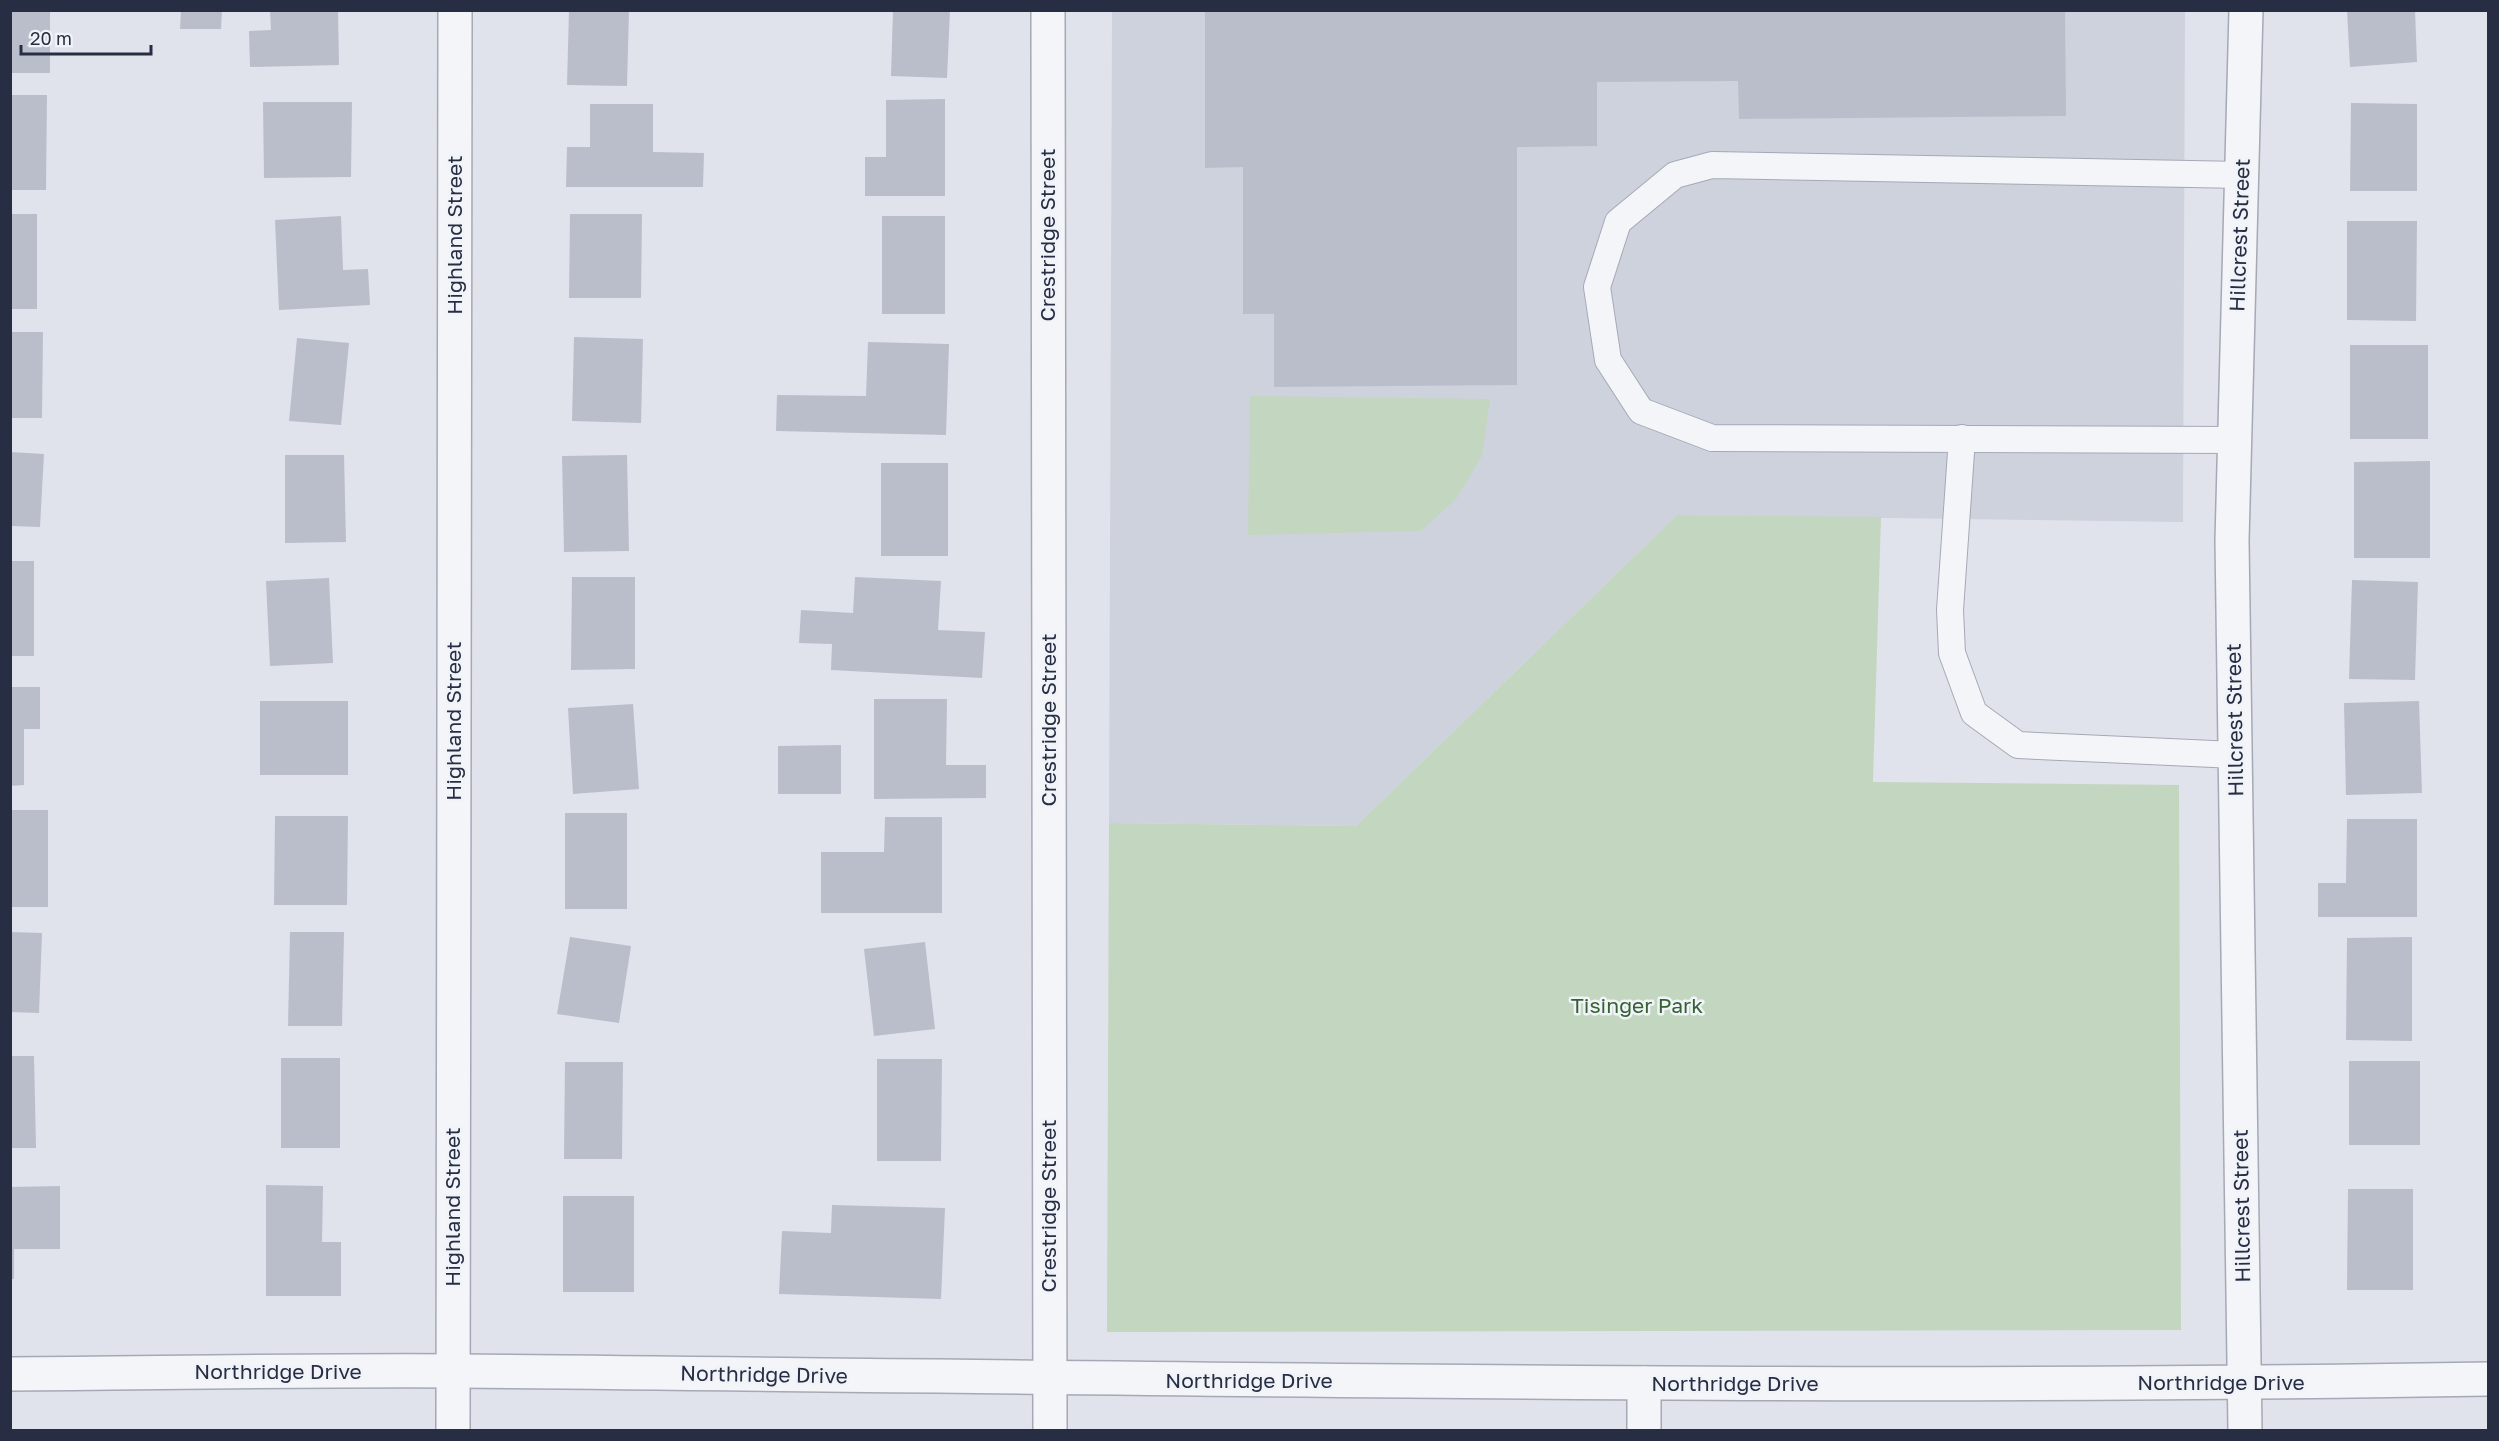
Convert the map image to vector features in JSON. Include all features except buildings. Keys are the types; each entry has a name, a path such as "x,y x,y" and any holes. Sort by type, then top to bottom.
{"street":[{"name":"Highland Street","path":"453,1431 455,10"},
{"name":"Crestridge Street","path":"1048,10 1050,1431"},
{"name":"Hillcrest Street","path":"2245,1431 2232,541 2246,10"},
{"name":"Northridge Drive","path":"10,1374 453,1371 1050,1379 1644,1383 2245,1383 2488,1379"},
{"path":"1644,1383 1644,1431"}],"lane":[{"path":"2234,440 1712,438 1641,411 1608,360 1597,287 1618,222 1675,175 1712,165 2242,175"},
{"path":"1962,438 1950,610 1952,653 1974,713 2018,745 2235,755"}],"shaded area":[{"path":"1112,11 2185,11 2183,522 1677,515 1356,826 1109,823"}],"green space":[{"path":"1250,396 1490,399 1482,456 1456,499 1421,531 1248,535"},
{"name":"Tisinger Park","path":"1677,515 1881,517 1873,782 2179,785 2181,1330 1107,1332 1109,823 1356,826"}]}
